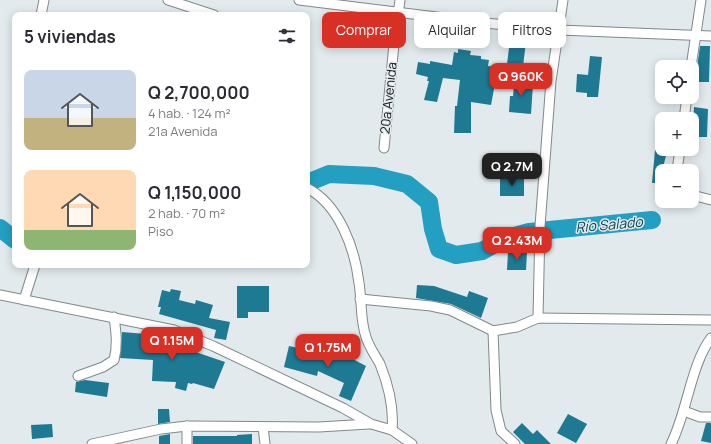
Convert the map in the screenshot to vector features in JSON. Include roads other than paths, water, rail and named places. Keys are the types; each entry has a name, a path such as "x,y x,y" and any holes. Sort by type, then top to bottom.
{"street":[{"path":"42,12 44,0"},
{"path":"168,0 205,12"},
{"path":"299,0 391,12"},
{"name":"20a Avenida","path":"399,12 400,0"},
{"path":"561,12 563,0"},
{"path":"692,60 701,0"},
{"path":"406,14 498,24"},
{"path":"566,30 711,36"},
{"name":"20a Avenida","path":"384,148 394,48"},
{"path":"538,318 540,230 551,81 556,48"},
{"path":"311,190 330,206 341,225 354,256 366,336 387,383 392,412 392,430"},
{"path":"699,197 711,200"},
{"path":"24,300 34,268"},
{"path":"0,295 174,330 212,346 348,411 371,424 392,430 412,444"},
{"path":"360,299 431,306 444,309 468,318 493,331 517,327 538,318 711,320"},
{"path":"78,376 103,367 114,360 117,350 117,340 114,317"},
{"path":"493,331 496,410 501,431 515,444"},
{"path":"671,444 684,410 698,365 711,338"},
{"path":"684,410 700,417 711,417"},
{"path":"348,411 352,419 348,424"},
{"path":"92,444 161,429 187,426 319,427 348,424 371,424"},
{"path":"187,426 187,444"},
{"path":"264,427 265,444"}],"waterway":[{"name":"Río Salado","path":"310,182 329,174 374,176 407,184 429,202 433,229 439,249 456,255 482,251 504,239 529,232 652,220"},
{"name":"Río Salado","path":"0,228 12,238"}]}
